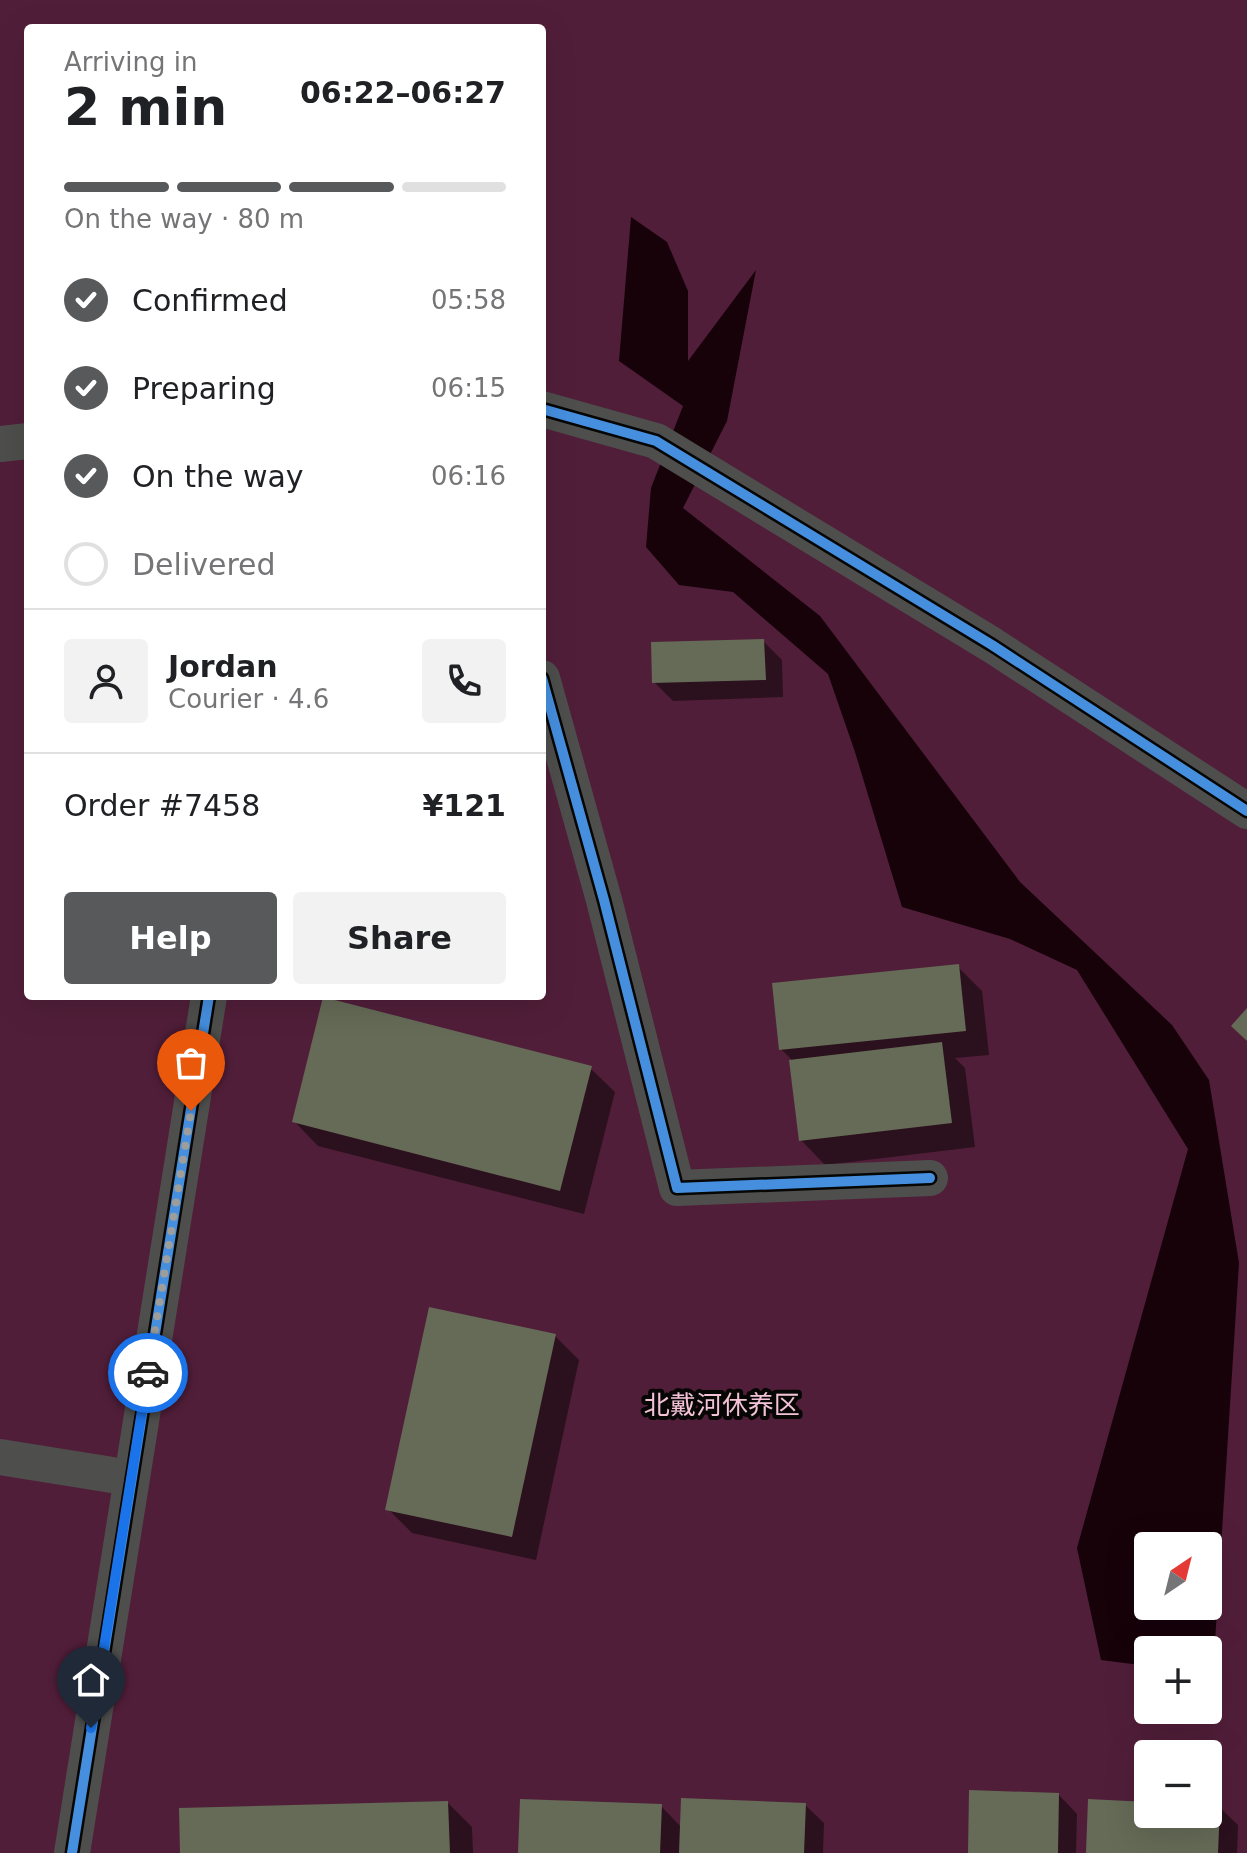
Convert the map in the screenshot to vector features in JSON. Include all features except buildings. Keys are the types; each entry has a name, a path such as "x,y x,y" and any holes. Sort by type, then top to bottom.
{"street":[{"path":"546,410 656,441 992,645 1247,811"},
{"path":"0,444 24,441"},
{"path":"546,692 604,900 677,1188 930,1178"},
{"path":"72,1853 208,1000"},
{"path":"0,1457 131,1478"}],"green space":[{"name":"北戴河休养区","path":"0,0 1247,0 1247,1853 0,1853"}],"shaded area":[{"path":"631,217 667,242 688,291 688,361 756,270 727,421 683,508 820,616 1020,882 1172,1025 1209,1080 1239,1263 1222,1532 1134,1532 1134,1620 1216,1620 1215,1636 1134,1636 1134,1664 1101,1660 1077,1548 1188,1149 1077,970 1010,939 902,907 828,674 733,592 679,585 646,547 651,488 683,406 619,361"}],"cycle path":[{"path":"546,410 656,441 992,645 1247,811"},
{"path":"546,692 604,900 677,1188 930,1178"},
{"path":"72,1853 208,1000"}],"way so far":[{"path":"148,1373 191,1111"}],"route":[{"path":"91,1728 148,1373"}]}
